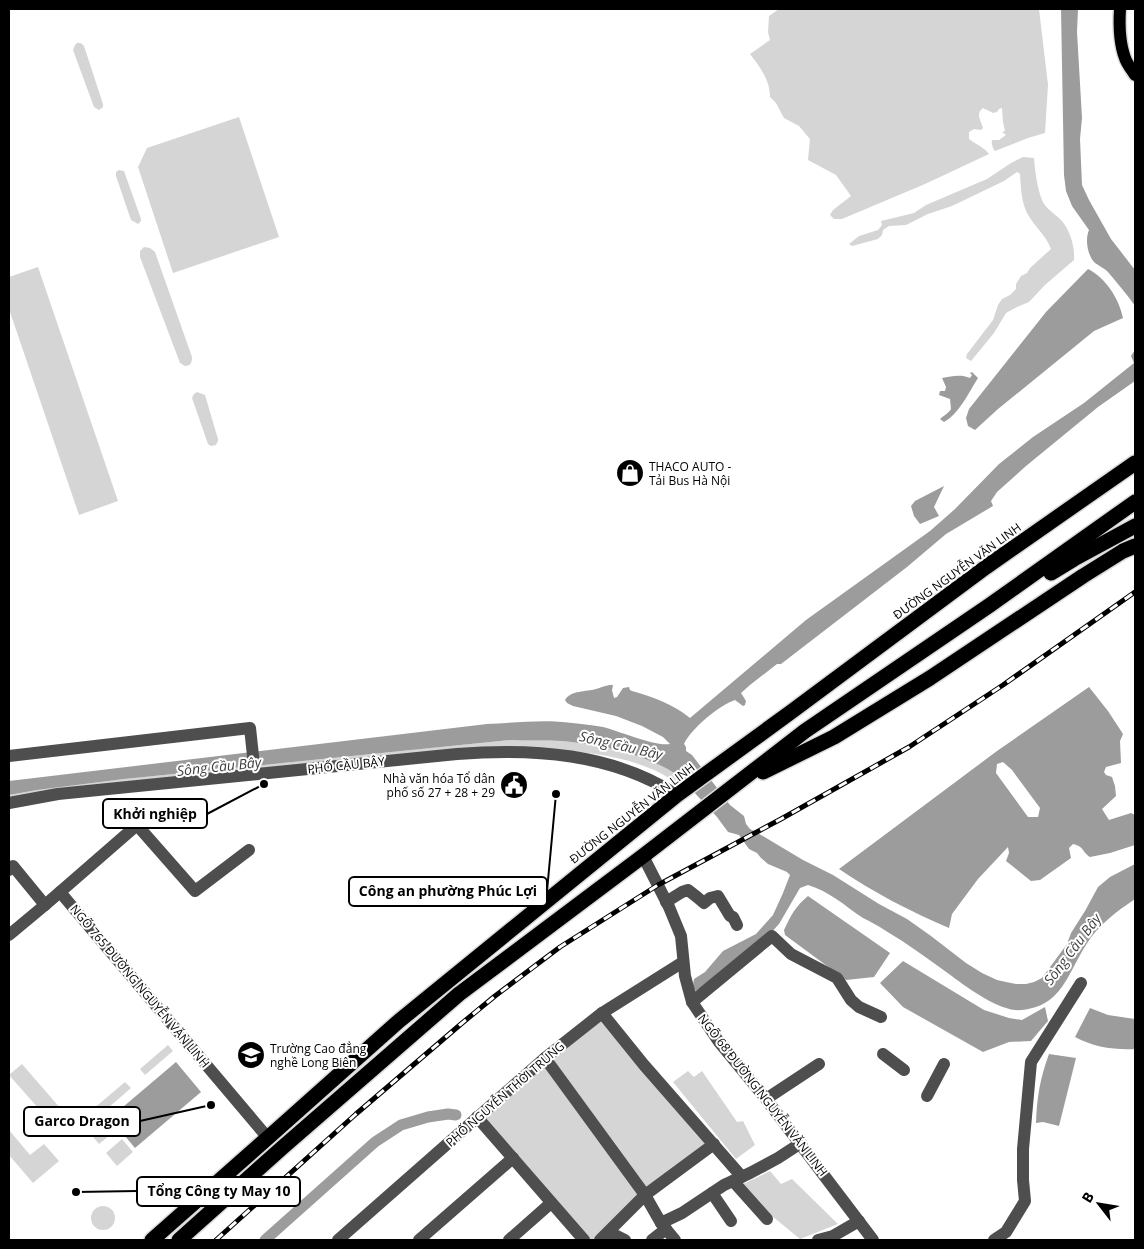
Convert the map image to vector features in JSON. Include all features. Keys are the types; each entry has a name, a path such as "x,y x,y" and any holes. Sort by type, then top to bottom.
{"highway":[{"name":"ĐƯỜNG NGUYỄN VĂN LINH","path":"152,1240 169,1235 268,1138 398,1021 678,794 986,567 1135,463"},
{"path":"179,1240 459,994 806,731 990,605 1135,502"},
{"path":"990,605 1036,582 1135,526"},
{"path":"732,788 834,737 930,678 1108,560 1135,546"}],"main road":[{"path":"1120,9 1121,42 1125,58 1135,75"}],"street":[{"path":"9,756 250,728 255,774"},
{"name":"PHỐ CẦU BÂY","path":"9,803 58,794 466,753 492,752 533,752 567,755 619,767 645,777 678,794"},
{"path":"9,935 137,825 195,891 249,850"},
{"name":"NGÕ 68 ĐƯỜNG NGUYỄN VĂN LINH","path":"643,856 681,936 683,962 692,1002 719,1042 801,1143 873,1240"},
{"path":"9,870 13,866 46,905"},
{"path":"666,902 688,890 704,903 710,898 718,896 737,925"},
{"name":"NGÕ 765 ĐƯỜNG NGUYỄN VĂN LINH","path":"60,892 268,1138"},
{"path":"692,1002 772,936 791,954 837,978 851,1000 859,1007 881,1017"},
{"name":"PHỐ NGUYỄN THỜI TRUNG","path":"338,1240 545,1058 602,1013 683,962"},
{"path":"994,1240 1006,1232 1025,1201 1023,1149 1031,1062 1081,983"},
{"path":"602,1013 644,1065 714,1144 767,1219"},
{"path":"883,1054 904,1070"},
{"path":"545,1058 645,1195 663,1226 675,1240"},
{"path":"766,1099 819,1064"},
{"path":"927,1096 944,1064"},
{"path":"477,1117 584,1240"},
{"path":"652,1240 663,1226 724,1184 738,1179 778,1158 801,1143"},
{"path":"604,1236 645,1195 714,1144"},
{"path":"419,1240 513,1158"},
{"path":"712,1193 732,1221"},
{"path":"509,1240 551,1203"},
{"path":"818,1240 833,1236 859,1221"},
{"path":"604,1236 625,1240"}],"shaded area":[{"path":"779,9 1039,9 1048,85 1045,133 995,151 992,146 992,140 999,140 1006,135 1002,132 1005,131 1002,108 993,113 983,108 979,115 983,128 981,130 974,129 969,132 969,139 985,149 989,154 925,184 842,219 834,219 830,215 833,210 851,196 836,175 808,160 810,139 799,126 784,118 776,103 770,97 770,91 764,74 750,54 770,40 768,32 769,16"},
{"path":"77,43 84,46 103,104 103,107 99,110 94,107 73,50"},
{"path":"239,117 279,237 173,273 138,167 147,148"},
{"path":"1023,157 1034,158 1036,179 1042,200 1067,228 1073,244 1074,260 1045,285 1029,302 1006,313 994,333 971,361 966,358 967,354 993,320 1002,299 1016,289 1016,284 1021,276 1027,273 1051,249 1027,213 1022,199 1020,174 1017,172 1004,181 952,206 928,214 906,225 889,226 883,230 882,235 878,239 852,246 849,244 859,236 878,230 882,225 881,221 914,213 926,205 987,179"},
{"path":"119,170 124,171 141,219 138,224 131,220 116,176 116,172"},
{"path":"144,247 150,248 155,252 192,357 189,365 185,366 180,363 140,257 140,251"},
{"path":"38,267 118,501 79,515 9,309 9,277"},
{"path":"197,392 205,395 218,439 216,445 211,446 208,444 192,398"},
{"path":"511,740 562,741 608,748 653,762 680,777 675,781 642,765 617,758 554,750 9,801 9,795 124,779"},
{"path":"602,1013 714,1144 600,1240 584,1240 477,1117"},
{"path":"168,1045 173,1051 145,1075 140,1069"},
{"path":"22,1064 74,1124 62,1135 9,1075"},
{"path":"688,1071 694,1077 702,1071 737,1122 743,1121 755,1145 736,1159 673,1082"},
{"path":"125,1082 131,1088 85,1128 79,1121"},
{"path":"104,1117 115,1131 99,1144 88,1131"},
{"path":"9,1130 30,1155 44,1144 59,1161 33,1183 9,1155"},
{"path":"122,1139 133,1152 117,1166 106,1153"},
{"path":"770,1171 781,1184 792,1179 838,1224 800,1239 737,1187"},
{"path":"103,1206 112,1209 115,1218 112,1227 103,1230 94,1227 91,1218 94,1209"}],"water":[{"path":"1061,9 1078,9 1077,32 1082,118 1080,139 1082,185 1111,239 1135,270 1135,306 1108,272 1092,260 1087,238 1089,230 1072,206 1066,191 1064,175"},
{"path":"1088,269 1106,283 1111,290 1123,318 1094,331 975,430 968,426 966,418 969,409 1046,312"},
{"name":"Sông Cầu Bây","path":"1135,350 1135,381 1098,407 1026,466 997,492 991,501 993,506 946,534 907,567 781,664 777,664 750,685 741,693 746,701 745,705 743,706 735,700 714,712 699,725 684,744 686,751 692,755 730,805 744,816 746,824 750,829 907,919 966,963 997,980 1026,984 1042,978 1067,944 1071,933 1098,887 1110,877 1135,864 1135,899 1114,914 1096,931 1062,987 1049,1000 1038,1006 1025,1010 1015,1010 998,1005 980,996 902,941 863,918 830,895 808,885 800,888 779,924 767,937 709,983 695,991 694,979 705,972 723,951 756,934 773,915 790,875 768,864 757,853 749,849 739,835 728,832 717,817 680,777 653,762 608,748 562,741 511,740 124,779 9,795 9,781 487,724 540,721 584,724 603,727 656,743 670,744 663,737 642,726 616,716 573,706 565,700 571,694 611,685 613,685 614,698 617,697 623,688 629,687 632,691 670,705 690,718 806,620 930,531 955,509 999,464 1033,437 1084,403 1134,363 1131,356"},
{"path":"972,372 978,378 959,408 944,422 940,419 951,409 950,399 939,395 940,391 945,391 946,387 942,378 960,376 970,378 972,375 970,373"},
{"path":"944,486 934,507 939,516 920,524 914,516 911,506 915,501"},
{"path":"1089,687 1123,734 1120,741 1121,763 1106,767 1104,772 1112,777 1116,796 1102,809 1109,820 1131,813 1135,815 1135,845 1090,857 1079,846 1073,844 1069,848 1071,858 1040,880 1031,881 1006,861 1009,853 1008,847 978,879 952,914 949,928 892,901 839,869 997,751","holes":["1003,762 1012,770 1040,808 1038,817 1028,817 996,773 997,764"]},
{"path":"808,896 890,953 874,977 846,980 785,935 784,930 791,916"},
{"path":"903,961 984,1010 1022,1020 1045,1007 1048,1021 1031,1041 1009,1042 983,1052 903,1007 880,983"},
{"path":"1090,1008 1108,1015 1135,1019 1135,1049 1104,1047 1075,1037"},
{"path":"1049,1054 1076,1058 1059,1126 1043,1122 1036,1123 1037,1104 1043,1072"},
{"path":"176,1062 201,1092 135,1148 110,1118"}],"waterway":[{"path":"265,1240 375,1142 401,1125 428,1117 448,1114 456,1115"}],"railway":[{"path":"216,1240 356,1114 461,1024 560,947 658,885 909,747 1003,685 1135,592"}],"place":[{"name":"THACO AUTO - Tải Bus Hà Nội","path":"630,473"},
{"name":"Khởi nghiệp","path":"264,784"},
{"name":"Nhà văn hóa Tổ dân phố số 27 + 28 + 29","path":"514,785"},
{"name":"Công an phường Phúc Lợi","path":"556,794"},
{"name":"Trường Cao đẳng nghề Long Biên","path":"251,1055"},
{"name":"Garco Dragon","path":"211,1105"},
{"name":"Tổng Công ty May 10","path":"76,1192"}]}
